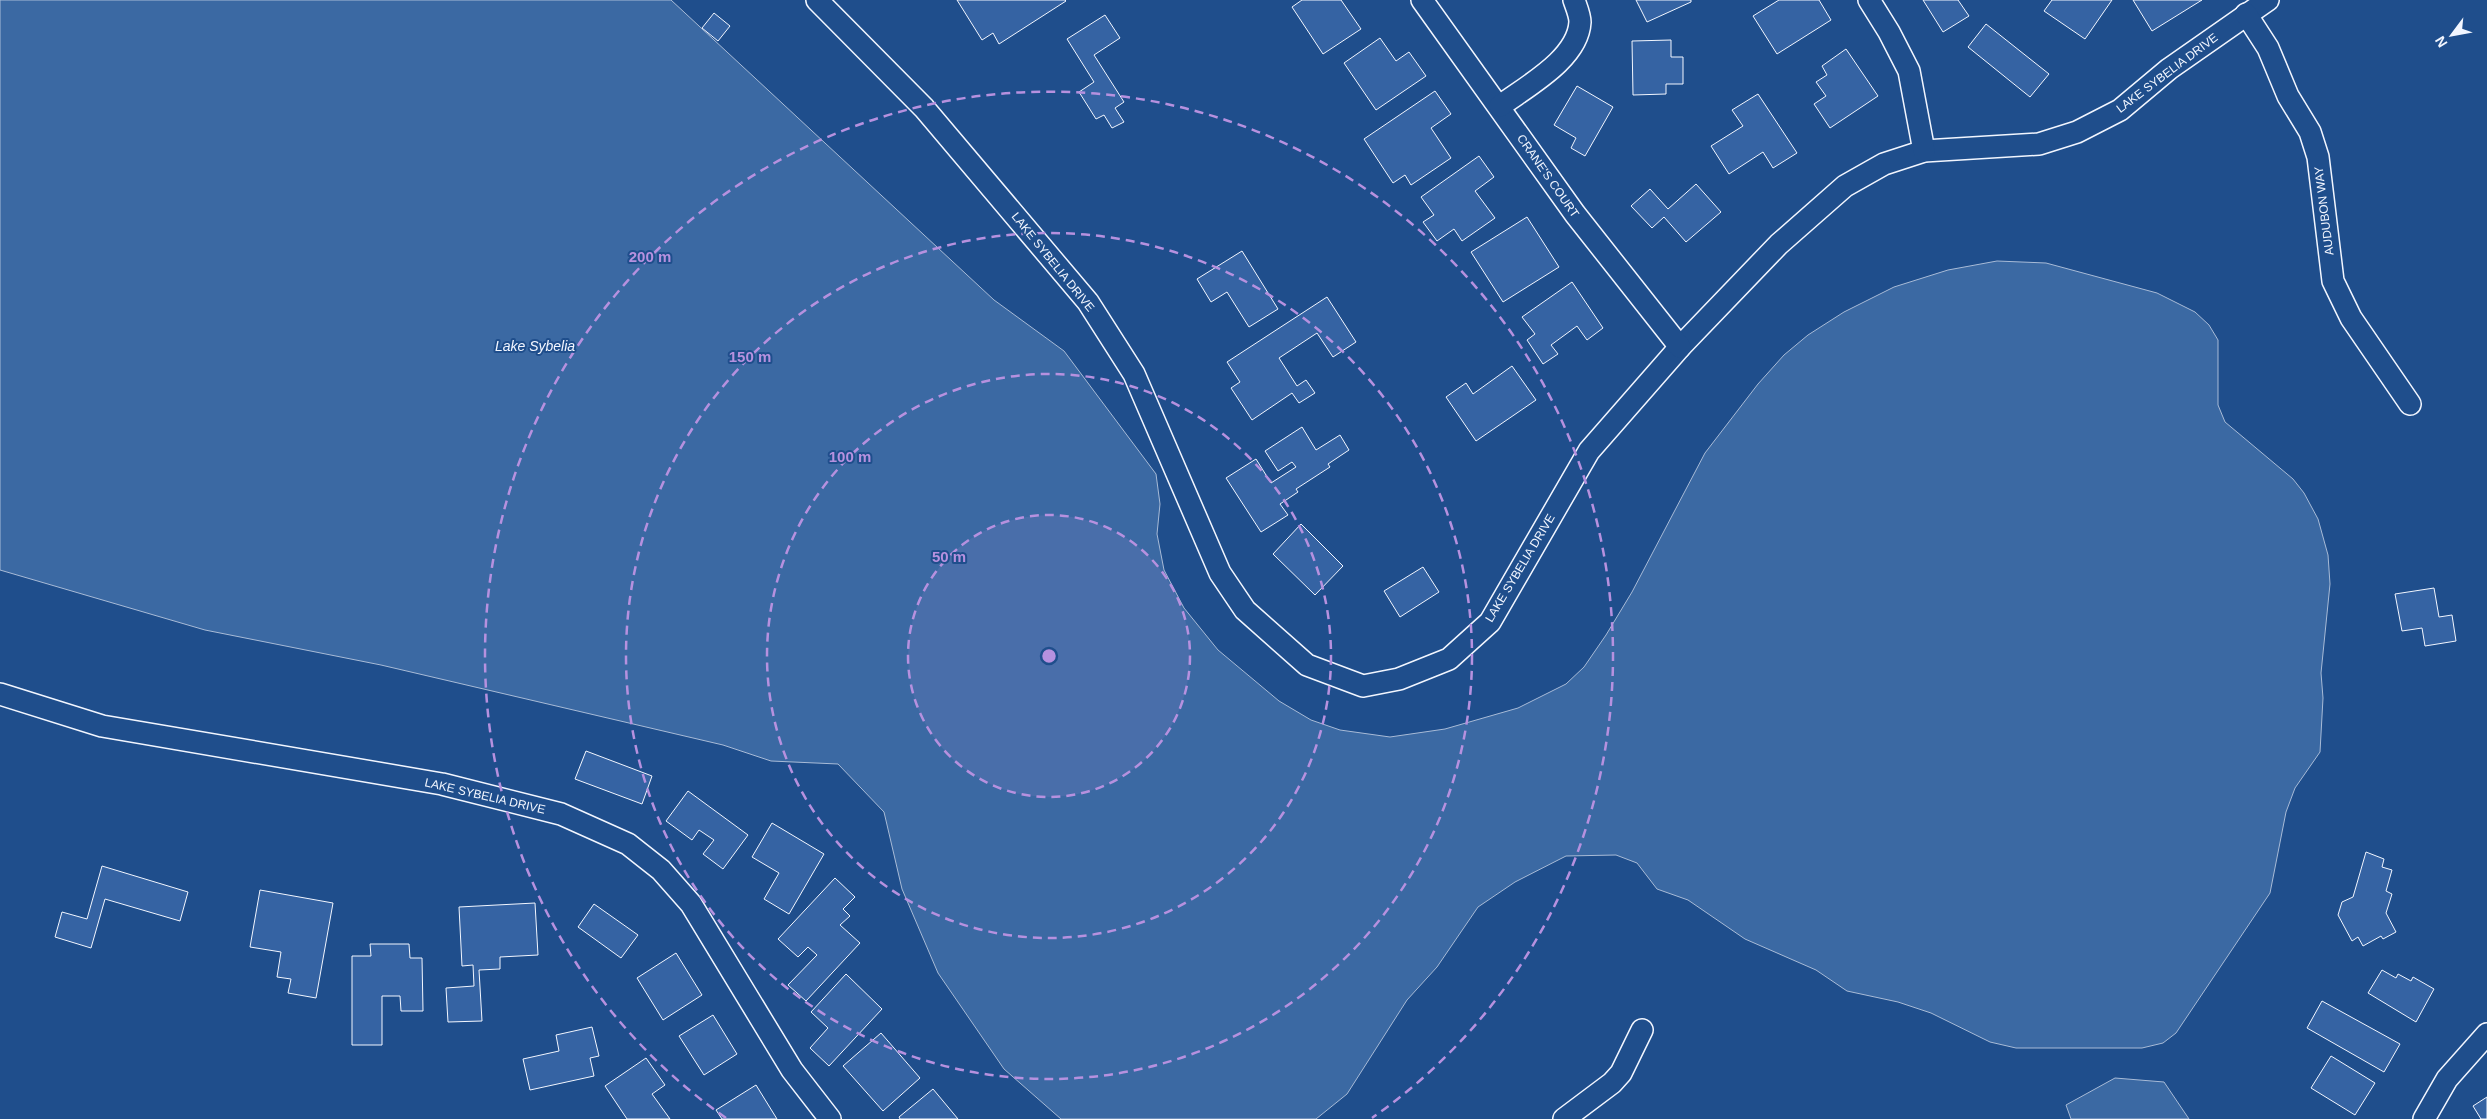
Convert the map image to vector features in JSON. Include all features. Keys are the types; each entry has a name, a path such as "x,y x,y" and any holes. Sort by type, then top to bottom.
{"street":[{"name":"LAKE SYBELIA DRIVE","path":"817,0 924,108 1088,302 1134,374 1220,573 1245,610 1307,665 1363,686 1399,679 1448,659 1490,622 1589,452 1680,347 1779,244 1845,186 1884,164 1924,151 2039,144 2077,132 2120,110 2169,69 2268,0"},
{"path":"1500,106 1565,57 1577,36 1580,20 1574,0"},
{"path":"1869,0 1889,32 1909,72 1924,151"},
{"name":"CRANE'S COURT","path":"1428,2 1574,214 1680,347"},
{"name":"AUDUBON WAY","path":"2246,14 2268,48 2288,96 2310,132 2318,157 2333,281 2351,318 2410,404"},
{"name":"LAKE SYBELIA DRIVE","path":"1,697 102,726 442,784 561,814 628,844 661,870 691,904 792,1070 830,1119"},
{"path":"1564,1119 1612,1083 1621,1073 1642,1030"},
{"path":"2424,1119 2447,1079 2487,1034"}],"water":[{"name":"Lake Sybelia","path":"0,0 671,0 994,300 1064,351 1156,474 1160,504 1157,534 1164,570 1184,608 1218,650 1279,701 1311,720 1340,730 1390,737 1445,729 1518,708 1566,684 1584,667 1632,592 1705,453 1758,384 1784,355 1808,335 1844,312 1894,287 1948,270 1997,261 2046,263 2157,293 2195,312 2209,325 2218,340 2218,405 2225,422 2293,479 2304,493 2318,519 2328,555 2330,584 2321,673 2323,698 2320,752 2295,788 2286,812 2270,893 2176,1033 2163,1043 2142,1048 2016,1048 1990,1042 1931,1013 1898,1002 1847,991 1816,970 1745,939 1688,900 1657,889 1637,863 1616,855 1566,856 1515,882 1478,907 1437,967 1407,1000 1347,1094 1316,1119 1061,1119 1004,1069 938,973 902,889 884,812 838,764 771,761 723,745 381,665 205,630 0,570"},
{"path":"2115,1078 2164,1082 2189,1119 2071,1119 2066,1105"}],"building":[{"path":"957,0 1066,1 999,44 993,33 982,40"},
{"path":"1302,0 1341,0 1361,29 1323,54 1292,7"},
{"path":"1636,0 1691,0 1691,2 1647,22"},
{"path":"1779,0 1819,0 1831,20 1777,54 1753,16"},
{"path":"1923,0 1958,0 1969,16 1943,32"},
{"path":"2052,0 2112,0 2085,39 2044,11"},
{"path":"2133,0 2202,0 2152,31"},
{"path":"714,13 730,26 718,41 702,28"},
{"path":"1105,15 1120,38 1094,55 1124,102 1115,108 1124,122 1112,128 1104,115 1096,119 1079,92 1094,82 1067,39"},
{"path":"1986,24 2049,74 2030,97 1968,47"},
{"path":"1380,38 1396,61 1409,52 1426,76 1376,110 1344,63"},
{"path":"1671,40 1671,57 1683,57 1683,84 1666,84 1666,94 1633,95 1632,41"},
{"path":"1846,49 1878,96 1830,128 1814,104 1826,96 1816,82 1827,75 1822,66"},
{"path":"1577,86 1613,107 1585,156 1571,148 1576,138 1554,125"},
{"path":"1435,91 1451,114 1431,128 1451,158 1411,185 1405,175 1393,183 1364,139"},
{"path":"1758,94 1797,153 1773,168 1763,152 1729,174 1711,146 1743,126 1732,110"},
{"path":"1479,156 1494,177 1475,191 1495,218 1462,241 1454,229 1437,241 1423,222 1434,215 1421,197"},
{"path":"1696,184 1721,212 1686,242 1664,217 1652,228 1631,206 1650,189 1668,209"},
{"path":"1527,217 1559,267 1503,302 1471,252"},
{"path":"1242,251 1278,309 1249,327 1227,292 1211,302 1197,279"},
{"path":"1572,282 1603,328 1587,340 1577,326 1551,345 1558,354 1543,364 1527,340 1535,334 1522,317"},
{"path":"1327,297 1356,342 1333,357 1317,333 1279,358 1297,386 1306,380 1315,393 1299,403 1292,393 1252,420 1231,388 1240,382 1227,362"},
{"path":"1512,366 1536,400 1476,441 1446,397 1466,383 1473,394"},
{"path":"1302,427 1316,450 1340,435 1349,450 1328,464 1330,467 1296,489 1298,492 1280,504 1288,515 1261,532 1226,478 1256,459 1271,483 1296,467 1292,462 1278,471 1265,451"},
{"path":"1301,524 1343,566 1315,595 1273,554"},
{"path":"1423,567 1439,592 1400,617 1384,591"},
{"path":"2434,588 2439,617 2452,615 2456,641 2425,646 2422,628 2402,631 2395,594"},
{"path":"586,751 652,776 642,804 575,779"},
{"path":"688,791 748,835 723,869 703,854 714,840 699,830 692,840 666,821"},
{"path":"772,823 824,854 789,914 764,899 779,873 752,857"},
{"path":"2366,852 2384,859 2382,867 2392,870 2386,891 2392,894 2386,913 2396,932 2383,939 2381,936 2363,946 2358,937 2352,941 2338,915 2342,902 2353,897"},
{"path":"102,866 188,892 180,921 105,899 91,948 55,937 62,912 87,919"},
{"path":"835,878 855,897 843,909 850,916 840,925 860,943 806,1001 788,985 817,955 808,947 798,957 778,939"},
{"path":"260,890 333,903 316,998 288,993 291,979 277,977 281,952 250,947"},
{"path":"535,903 538,955 500,957 500,969 479,970 482,1021 448,1022 446,988 474,986 473,965 462,966 459,907"},
{"path":"594,904 638,935 621,958 578,927"},
{"path":"370,944 409,944 410,958 422,958 423,1011 401,1011 400,996 382,996 382,1045 352,1045 352,956 371,956"},
{"path":"676,953 702,995 663,1020 637,978"},
{"path":"2382,970 2396,978 2398,974 2411,981 2413,977 2434,989 2416,1022 2368,993"},
{"path":"846,974 882,1009 829,1066 810,1048 828,1028 811,1012"},
{"path":"2322,1001 2400,1044 2384,1072 2307,1028"},
{"path":"713,1015 737,1054 704,1075 679,1036"},
{"path":"592,1027 599,1056 590,1058 594,1076 530,1090 523,1059 559,1051 556,1035"},
{"path":"881,1033 920,1078 883,1111 843,1066"},
{"path":"2331,1056 2375,1083 2355,1115 2311,1088"},
{"path":"646,1058 665,1085 652,1094 670,1119 627,1119 605,1086"},
{"path":"756,1085 777,1119 722,1119 716,1110"},
{"path":"933,1089 958,1119 900,1119 899,1117"},
{"path":"2487,1097 2487,1119 2481,1119 2473,1106"}]}
